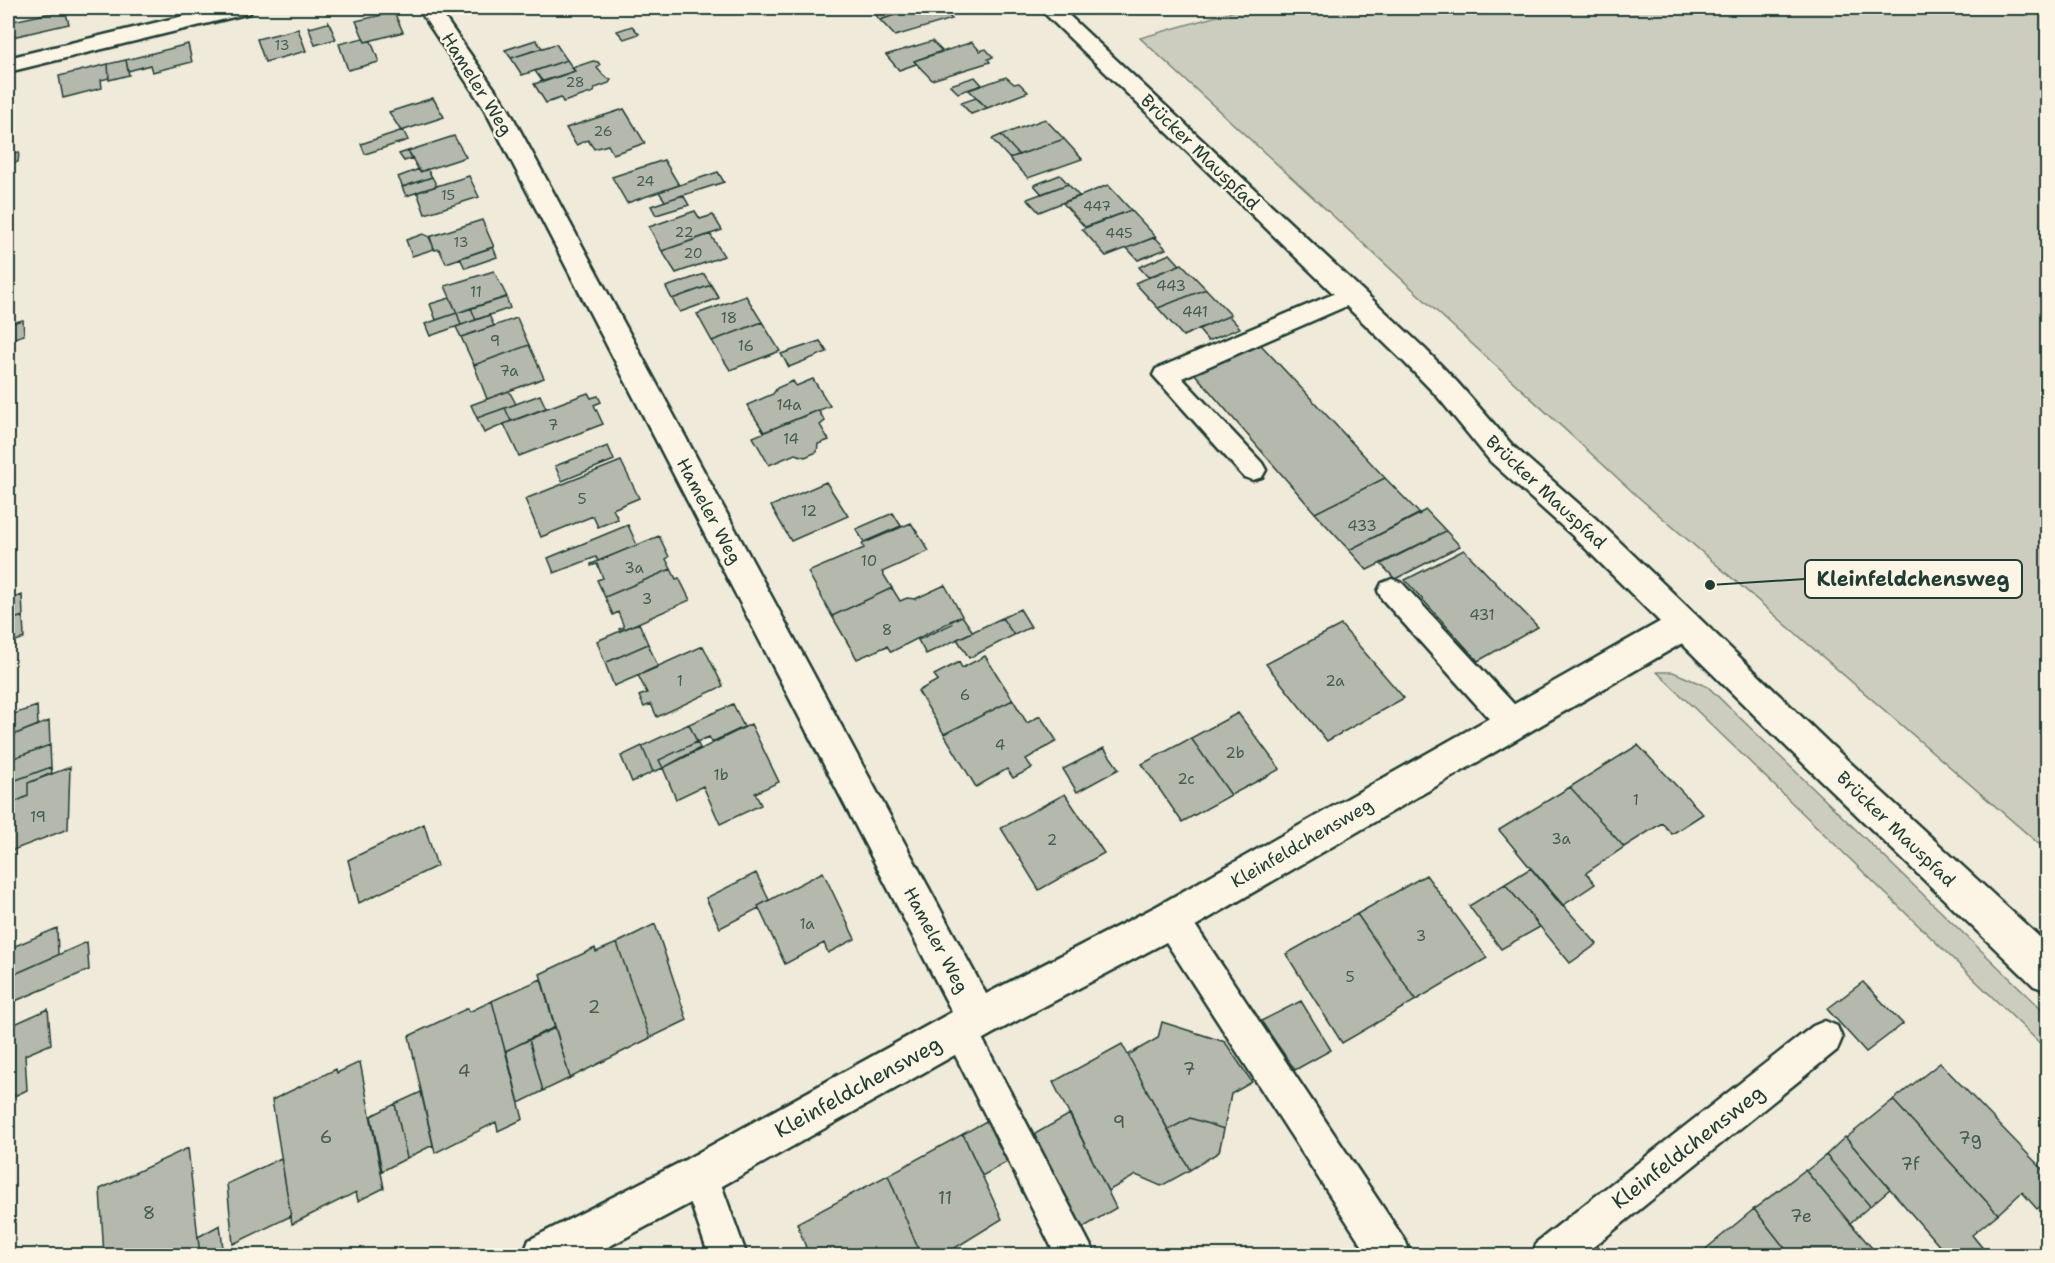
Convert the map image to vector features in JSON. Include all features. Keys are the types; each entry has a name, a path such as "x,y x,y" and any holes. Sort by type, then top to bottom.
{"street":[{"path":"8,65 242,8"},
{"name":"Hameler Weg","path":"428,8 497,110 969,1026"},
{"name":"Brücker Mauspfad","path":"1049,8 1447,389 1502,454 1585,528 2048,972"},
{"name":"Kleinfeldchensweg","path":"545,1256 1171,919 1684,625"}],"lane":[{"path":"1253,470 1165,375 1350,295"},
{"path":"1392,591 1512,723"},
{"path":"1171,919 1392,1256"},
{"path":"969,1026 1077,1256"},
{"name":"Kleinfeldchensweg","path":"1551,1256 1826,1038"},
{"path":"700,1174 728,1256"}],"shaded area":[{"path":"1245,8 2047,8 2047,851 1636,495 1140,38"},
{"path":"1657,672 1673,672 1708,687 2047,1014 2047,1050"}],"building":[{"path":"892,8 909,10 880,20 874,13"},
{"path":"917,8 941,8 952,19 895,36 880,20"},
{"path":"65,10 69,24 8,38 8,22"},
{"path":"394,12 403,32 365,42 356,21"},
{"path":"328,21 336,39 315,45 308,26 310,28 328,23"},
{"path":"632,26 639,34 624,39 617,31"},
{"path":"298,29 306,51 265,62 257,39"},
{"path":"363,38 365,42 371,41 379,62 348,70 339,44"},
{"path":"536,40 542,48 511,58 505,50"},
{"path":"932,41 942,51 914,61 916,64 899,70 886,55"},
{"path":"972,42 980,51 986,49 993,57 988,59 990,62 932,80 914,61"},
{"path":"188,44 192,62 152,72 150,65 128,71 126,60"},
{"path":"556,44 567,60 522,75 511,58"},
{"path":"126,60 129,75 109,80 108,64"},
{"path":"567,60 575,71 543,82 535,71"},
{"path":"593,61 598,62 600,65 597,68 611,80 595,88 594,92 563,102 561,98 546,103 534,84 575,71 572,68"},
{"path":"108,64 109,78 101,80 102,88 63,98 59,76"},
{"path":"975,77 982,85 958,93 950,85"},
{"path":"1006,77 1014,84 1019,83 1028,92 987,108 969,90"},
{"path":"433,98 444,117 401,131 389,112"},
{"path":"976,98 987,108 971,114 961,103"},
{"path":"624,109 645,143 613,154 608,145 594,149 588,140 576,145 566,128"},
{"path":"1045,119 1064,139 1019,155 1001,135"},
{"path":"403,130 408,140 365,154 361,144"},
{"path":"1001,135 1019,155 1009,158 992,139"},
{"path":"454,136 466,157 420,172 408,151"},
{"path":"1064,139 1082,159 1028,178 1009,158"},
{"path":"408,151 413,158 404,161 399,154"},
{"path":"19,152 18,162 8,165 8,155"},
{"path":"664,160 679,185 627,203 612,177"},
{"path":"419,169 420,172 427,169 432,177 403,187 398,177"},
{"path":"718,172 724,182 665,201 659,192"},
{"path":"1060,175 1068,184 1042,194 1034,185"},
{"path":"469,176 479,197 425,214 417,192"},
{"path":"432,177 437,186 406,196 402,187"},
{"path":"1068,184 1079,196 1039,212 1027,199"},
{"path":"1108,185 1131,210 1085,227 1063,203"},
{"path":"683,195 689,205 656,215 651,206"},
{"path":"1131,210 1156,237 1106,256 1082,229"},
{"path":"695,211 700,219 713,215 722,230 662,251 649,227"},
{"path":"482,220 494,247 446,263 439,249 435,250 429,237"},
{"path":"423,234 430,237 434,249 412,256 406,240"},
{"path":"710,234 724,256 676,273 662,251"},
{"path":"1155,237 1166,249 1138,260 1127,248"},
{"path":"493,247 497,257 465,268 460,258"},
{"path":"1170,254 1180,265 1148,277 1139,267"},
{"path":"1182,264 1206,289 1158,308 1135,283"},
{"path":"494,271 507,297 457,313 445,286"},
{"path":"704,274 711,285 672,299 666,287"},
{"path":"711,285 719,298 680,312 672,299"},
{"path":"1206,289 1231,315 1183,336 1158,308"},
{"path":"746,296 762,322 712,341 697,314"},
{"path":"506,297 510,308 476,320 471,308"},
{"path":"450,298 457,313 436,320 430,304"},
{"path":"471,308 476,320 461,325 457,313"},
{"path":"457,313 461,325 430,336 425,324"},
{"path":"489,315 494,326 461,337 456,327"},
{"path":"1229,316 1240,328 1208,341 1198,329"},
{"path":"517,318 529,345 474,365 461,337"},
{"path":"23,320 24,335 8,340 8,324"},
{"path":"762,322 780,351 730,370 712,341"},
{"path":"820,341 827,352 789,367 781,354"},
{"path":"529,345 544,378 487,399 474,365"},
{"path":"1261,345 1385,478 1315,513 1194,373"},
{"path":"813,379 830,406 764,432 747,405 773,394 777,388 793,381 796,386"},
{"path":"509,391 516,404 477,418 471,405"},
{"path":"588,393 591,398 598,396 601,402 594,405 603,424 519,456 504,424"},
{"path":"540,395 546,408 511,421 505,408"},
{"path":"505,408 511,421 484,433 477,418"},
{"path":"818,410 825,421 820,425 829,440 818,444 817,452 805,457 795,454 769,465 753,437"},
{"path":"608,446 614,460 562,481 555,466"},
{"path":"621,461 639,498 613,509 618,519 598,527 593,516 541,537 525,499"},
{"path":"1385,478 1420,514 1349,550 1315,513"},
{"path":"826,482 848,516 791,541 771,506"},
{"path":"1426,510 1446,531 1367,570 1349,550"},
{"path":"893,513 901,526 864,542 856,529"},
{"path":"911,523 929,551 882,572 892,588 832,616 808,572 864,548 862,544"},
{"path":"628,525 637,545 598,561 596,557 554,573 548,558"},
{"path":"1446,531 1460,546 1395,579 1381,564"},
{"path":"659,536 669,557 666,559 671,569 605,597 597,580 603,578 597,564 591,566 591,564"},
{"path":"1464,550 1538,627 1478,661 1405,580"},
{"path":"671,569 676,579 679,578 690,600 620,631 619,629 624,627 618,612 613,615 605,597"},
{"path":"945,585 962,616 891,652 887,646 857,659 832,616 892,588 900,601 907,598 915,599"},
{"path":"22,595 23,616 8,621 8,600"},
{"path":"1020,609 1031,627 1014,635 1002,618"},
{"path":"23,616 24,638 8,644 8,621"},
{"path":"962,616 973,632 926,654 918,640 952,624 950,621"},
{"path":"1002,618 1014,635 969,658 957,639"},
{"path":"639,623 648,644 605,663 597,641"},
{"path":"1341,625 1404,698 1327,741 1266,664"},
{"path":"648,644 658,667 614,686 605,663"},
{"path":"703,646 723,686 657,717 651,704 644,707 639,696 647,693 638,675"},
{"path":"985,656 1013,700 944,734 918,691 938,680 934,675 959,662 962,668"},
{"path":"1013,700 1027,723 1040,716 1057,741 1026,759 1032,768 1013,778 1007,769 976,787 944,734"},
{"path":"733,704 744,727 712,742 709,737 697,742 689,724"},
{"path":"37,706 38,725 8,737 8,716"},
{"path":"1238,713 1280,769 1231,795 1191,738"},
{"path":"49,721 50,745 8,760 8,737"},
{"path":"689,724 697,742 659,760 663,768 653,772 642,746"},
{"path":"751,724 779,782 755,793 761,805 720,824 703,786 676,799 663,768"},
{"path":"1191,738 1231,795 1182,822 1142,764"},
{"path":"697,742 700,748 663,768 659,760"},
{"path":"50,745 51,767 8,783 8,760"},
{"path":"1638,745 1703,814 1672,834 1662,823 1624,847 1570,787"},
{"path":"642,746 653,772 632,782 621,756"},
{"path":"1104,748 1119,769 1077,792 1063,769"},
{"path":"51,767 52,773 28,783 28,796 8,805 8,783"},
{"path":"70,767 68,829 8,852 8,805 28,796 28,783"},
{"path":"1570,787 1624,847 1586,873 1595,884 1562,906 1499,830"},
{"path":"1065,794 1104,853 1039,890 1001,828"},
{"path":"424,824 437,866 359,903 348,860"},
{"path":"1531,868 1597,944 1570,963 1505,884"},
{"path":"823,872 855,939 828,953 824,943 785,964 758,906"},
{"path":"756,873 769,900 758,906 759,908 720,928 706,898"},
{"path":"1426,875 1487,958 1416,1000 1357,914"},
{"path":"1505,884 1540,927 1501,949 1469,906"},
{"path":"1357,914 1416,1000 1342,1043 1286,954"},
{"path":"655,924 687,1020 650,1038 617,943"},
{"path":"57,928 58,955 8,977 8,949"},
{"path":"87,942 89,970 8,1004 8,977"},
{"path":"617,943 650,1038 570,1078 540,974 595,948 596,952"},
{"path":"541,979 555,1028 505,1051 492,1001"},
{"path":"1863,982 1903,1024 1866,1052 1827,1009"},
{"path":"492,1001 523,1119 498,1131 496,1122 435,1153 409,1036 468,1008 469,1012"},
{"path":"1301,1001 1331,1050 1295,1070 1261,1021"},
{"path":"48,1009 51,1044 25,1055 27,1090 8,1099 8,1027"},
{"path":"1162,1022 1225,1042 1252,1082 1231,1094 1224,1129 1190,1118 1168,1130 1128,1055 1158,1038"},
{"path":"555,1027 570,1078 543,1091 529,1039"},
{"path":"529,1039 543,1091 519,1103 506,1051"},
{"path":"1122,1044 1190,1170 1161,1186 1136,1175 1108,1191 1053,1082"},
{"path":"360,1062 384,1188 358,1201 356,1192 292,1224 272,1100 336,1069 337,1073"},
{"path":"1940,1063 2048,1175 2048,1200 2037,1209 2022,1192 1998,1214 1893,1100"},
{"path":"421,1092 433,1145 407,1158 395,1104"},
{"path":"1893,1100 1998,1214 1972,1235 1985,1251 1979,1256 1948,1256 1846,1138"},
{"path":"395,1104 407,1158 382,1171 371,1116"},
{"path":"1070,1114 1116,1208 1079,1230 1033,1135"},
{"path":"1190,1118 1224,1129 1219,1152 1190,1170 1168,1130"},
{"path":"988,1120 1007,1162 982,1176 963,1134"},
{"path":"963,1134 1002,1219 942,1256 921,1256 888,1175"},
{"path":"1845,1137 1890,1189 1870,1206 1826,1155"},
{"path":"188,1148 200,1256 104,1256 100,1189"},
{"path":"1826,1155 1870,1206 1850,1223 1806,1171"},
{"path":"281,1158 291,1216 233,1244 227,1184"},
{"path":"1805,1170 1879,1256 1791,1256 1754,1209"},
{"path":"888,1175 921,1256 809,1256 797,1223"},
{"path":"1754,1209 1791,1256 1705,1256 1702,1252"},
{"path":"220,1225 224,1256 200,1256 198,1237"}],"place":[{"name":"Kleinfeldchensweg","path":"1710,585"}]}
